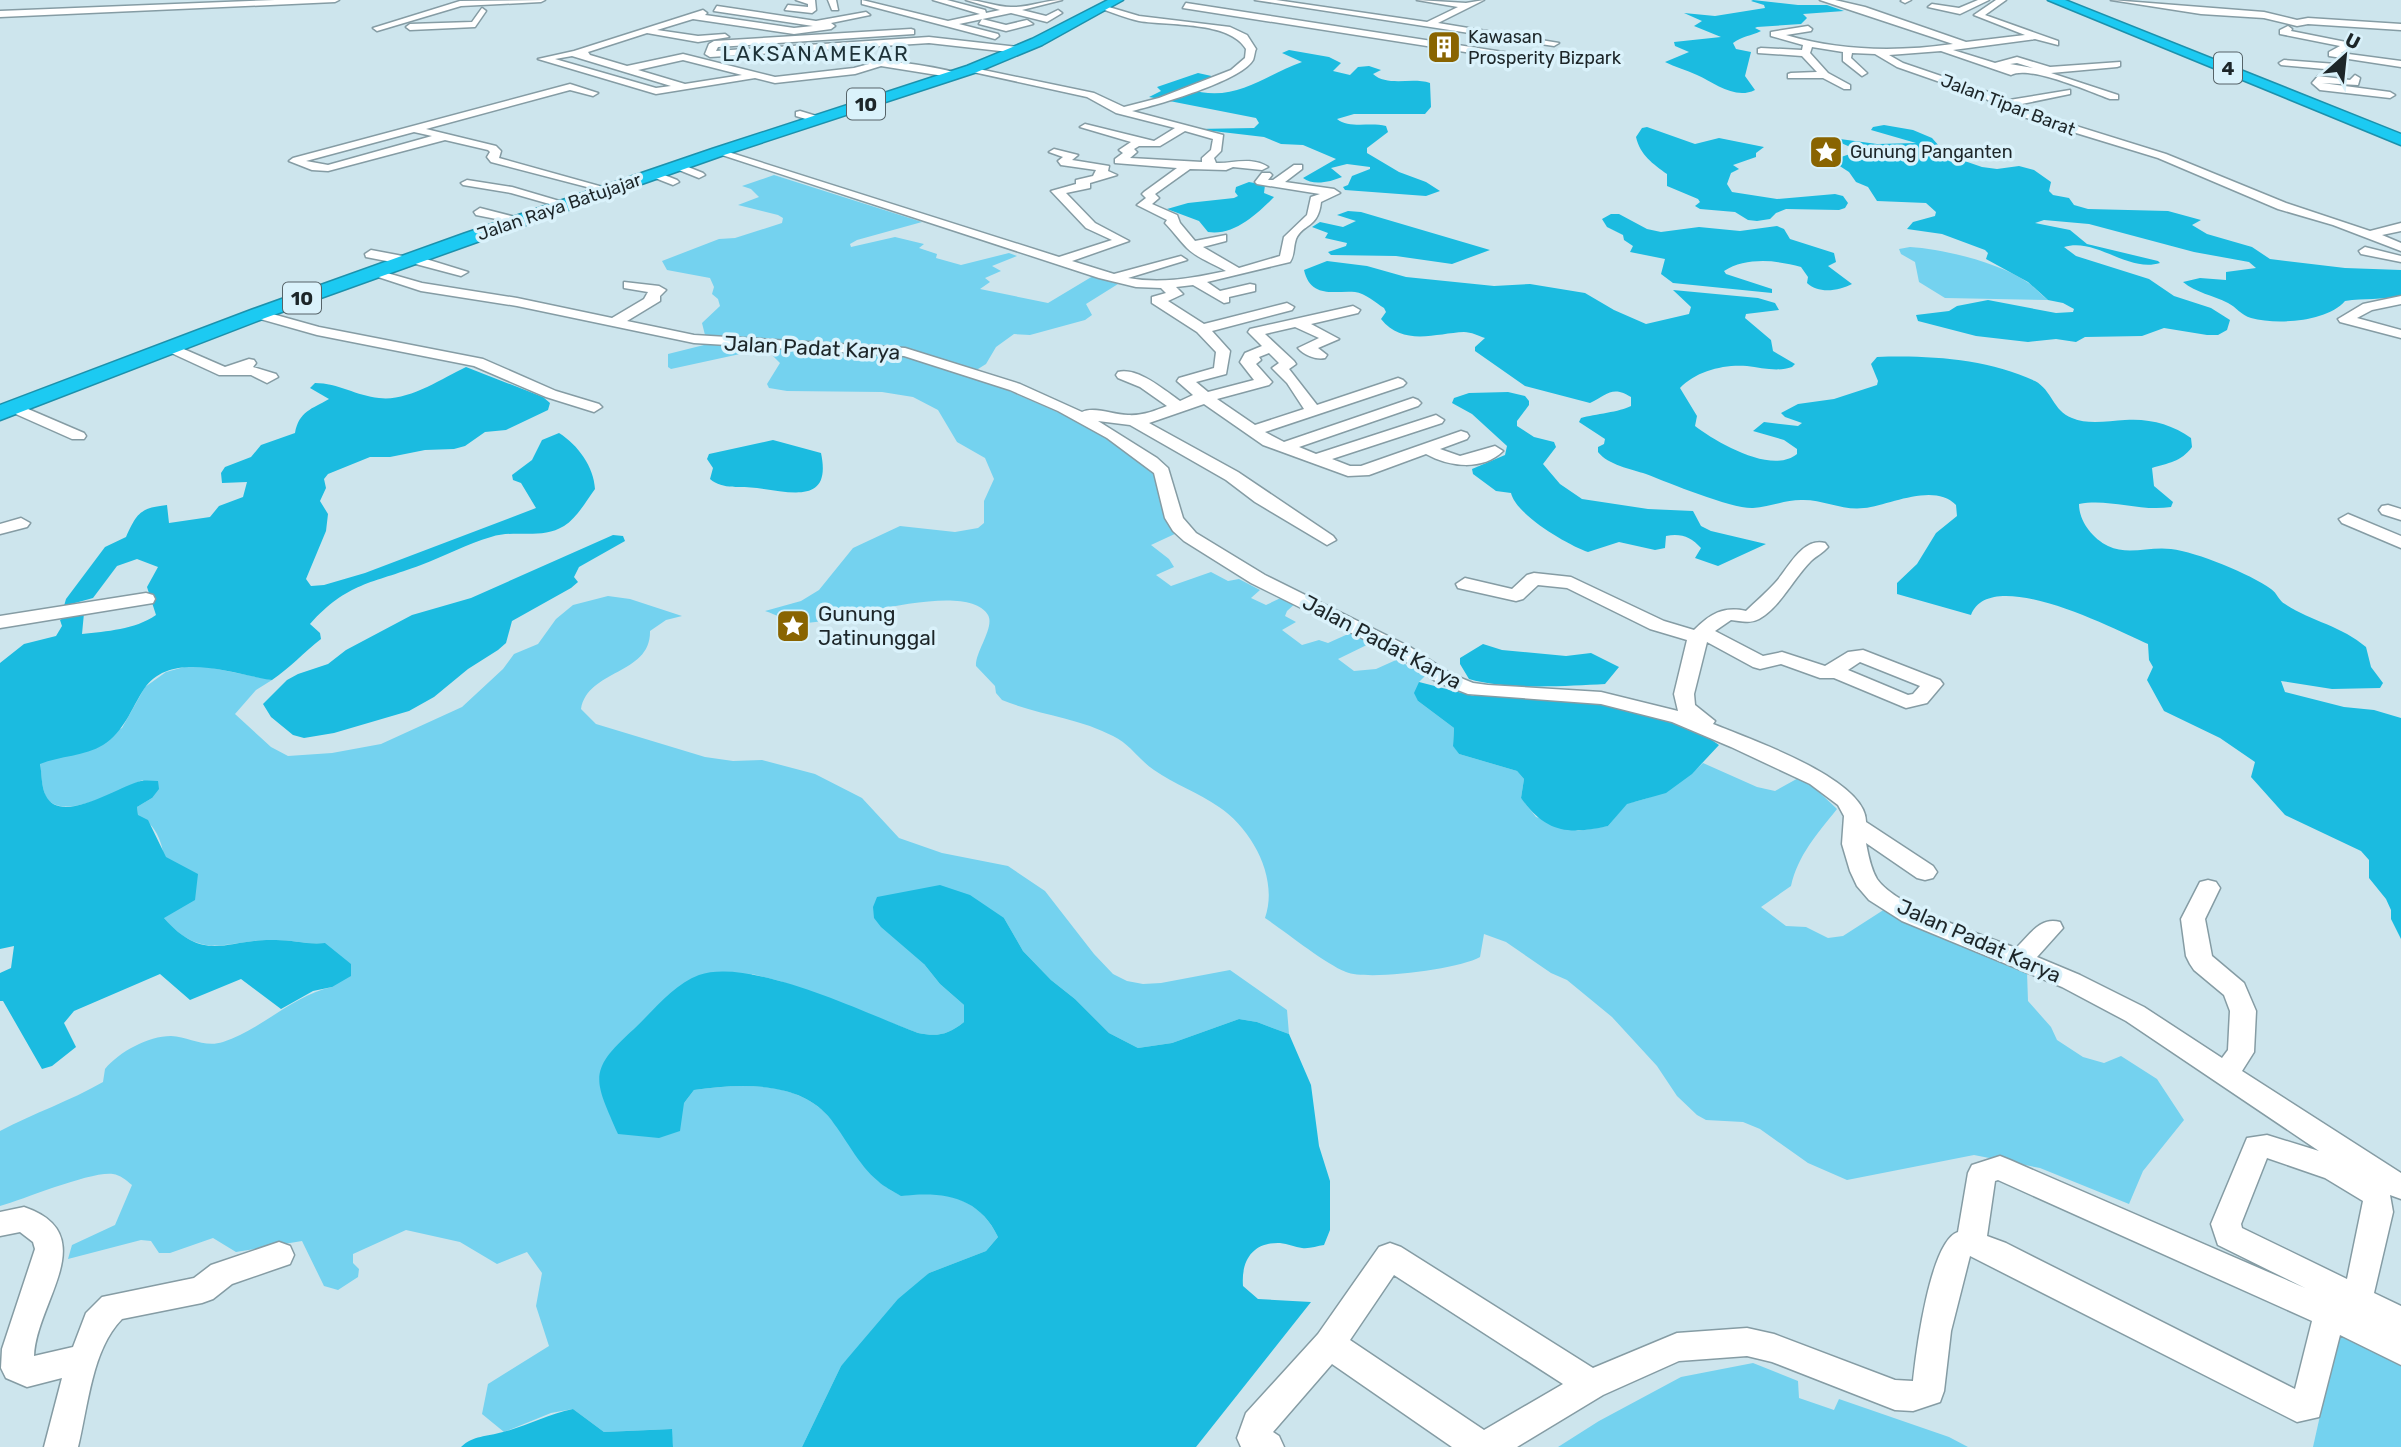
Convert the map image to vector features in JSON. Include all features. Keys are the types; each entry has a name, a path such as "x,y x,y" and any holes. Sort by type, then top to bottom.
{"highway":[{"name":"4","path":"2054,0 2401,140"},
{"name":"4","path":"2070,0 2401,133"},
{"name":"Jalan Raya Batujajar","path":"7,410 258,314 372,263 410,260 718,152 1000,59 1111,3"}],"street":[{"path":"0,15 335,0"},
{"path":"482,11 475,24 376,29 459,2 541,0"},
{"path":"428,14 543,8 552,0"},
{"path":"780,7 812,10 812,2 800,0"},
{"path":"901,1 1004,28 1029,24 937,0"},
{"path":"970,0 1048,19 1059,13 1007,0"},
{"path":"916,31 1057,0"},
{"path":"1202,0 1186,6 1529,59"},
{"path":"1259,0 1554,43"},
{"path":"1421,0 1466,6"},
{"path":"1428,25 1480,0"},
{"path":"1636,0 1647,0"},
{"name":"Jalan Tipar Barat","path":"1824,0 1862,9 1965,45"},
{"path":"1946,0 1932,7 1960,11 1985,0"},
{"path":"1977,50 2029,48 2056,43 1978,15 2003,0"},
{"path":"2115,0 2201,11 2264,15 2297,23 2401,27"},
{"path":"620,44 643,31 740,1"},
{"path":"865,2 993,36 1036,43"},
{"path":"1111,3 1138,18 1227,29 1248,36 1251,49 1249,59 1234,72 1163,100 1122,110"},
{"path":"877,18 853,11 878,5"},
{"path":"692,16 791,31 831,26 717,9"},
{"path":"2163,11 2202,17 2201,11"},
{"path":"439,26 447,13"},
{"path":"819,23 866,15"},
{"path":"2319,22 2306,29 2283,31 2348,45 2334,55"},
{"path":"643,31 700,39 740,34 668,24"},
{"path":"781,40 781,33 888,26 954,39"},
{"path":"2358,32 2374,34 2374,30 2380,26"},
{"path":"709,63 797,48 858,27"},
{"path":"1808,29 1774,33 1795,40 1807,48 1825,75 1847,87"},
{"path":"1795,40 1829,36"},
{"path":"1965,45 2040,37"},
{"path":"1000,59 923,50 797,48 781,40 714,44 710,54 797,48 929,40 1018,50"},
{"path":"601,57 578,52 597,46 620,44 709,63 771,80 855,71 885,62"},
{"path":"1965,45 2113,97"},
{"name":"Jalan Tipar Barat","path":"1871,49 1943,49 1965,45"},
{"path":"633,55 676,47 697,50"},
{"path":"1836,47 1871,49"},
{"path":"1761,51 1836,47 1871,49 1892,67"},
{"path":"1848,48 1846,59 1861,73"},
{"name":"Jalan Tipar Barat","path":"1871,49 1916,70 1987,95 2001,104 2042,121 2162,156 2282,206 2337,222 2401,247"},
{"path":"1943,49 2089,99"},
{"path":"683,86 570,53 543,59 656,91 752,76"},
{"path":"603,74 627,69 654,53"},
{"path":"654,53 680,70"},
{"path":"2334,55 2401,64"},
{"path":"2284,63 2336,69 2334,55"},
{"path":"2294,57 2386,55"},
{"path":"2370,73 2373,60"},
{"path":"735,71 885,62 1090,95 1122,110 1219,137 1217,149 1208,158 1211,161 1207,165"},
{"path":"2044,71 2117,64"},
{"path":"1916,70 1947,67"},
{"path":"692,74 715,82"},
{"path":"1791,76 1825,75"},
{"path":"2305,77 2356,83 2355,78"},
{"path":"2318,79 2320,87 2393,100"},
{"path":"442,137 323,169 295,161 570,87 593,93 545,106"},
{"path":"2001,104 2066,92"},
{"path":"2346,98 2393,100"},
{"path":"2038,99 2062,106"},
{"path":"486,110 509,116"},
{"path":"800,114 819,120"},
{"path":"1085,127 1135,136 1156,144 1184,127"},
{"path":"413,129 492,148 496,151 493,157 495,160 606,191"},
{"path":"718,152 1135,283 1163,284 1193,279 1287,257 1290,237 1313,216 1315,200 1334,193 1238,169 1244,164 1231,163 1226,167 1119,161 1132,152 1124,150 1135,136"},
{"path":"1054,152 1072,155 1065,163 1105,168 1098,174 1111,175 1081,182 1087,186 1057,191 1090,225 1123,241 1059,261"},
{"path":"1188,165 1148,194 1153,198 1142,203 1175,220 1171,223 1179,228 1192,246 1235,271"},
{"path":"678,166 699,176"},
{"path":"1269,177 1298,167"},
{"path":"654,174 673,182"},
{"path":"467,183 512,190 567,205"},
{"path":"480,212 521,220"},
{"path":"2368,235 2401,226"},
{"path":"1192,246 1222,238"},
{"path":"2365,251 2401,259"},
{"path":"410,260 461,272"},
{"path":"1114,278 1181,260"},
{"name":"Jalan Padat Karya","path":"372,263 430,289 517,302 725,343 828,346 905,352 1015,387 1063,408 1114,435 1151,461 1161,472 1174,518 1190,537 1258,579 1403,651 1444,678 1468,688 1488,691 1601,698 1679,718 1795,767 1847,800 1855,816 1854,844 1862,871 1865,880 1877,894 1921,919 2071,981 2135,1014 2401,1187"},
{"path":"1193,279 1221,297 1250,288"},
{"path":"1163,284 1176,294 1157,300 1202,329 1223,351 1221,371 1184,382 1197,402"},
{"path":"613,323 655,298 650,297 659,290 629,285"},
{"path":"2401,300 2368,307 2345,319 2401,334"},
{"path":"1202,329 1248,318 1283,304 1299,315 1307,314 1316,318"},
{"path":"1313,411 1292,380 1279,368 1289,364 1255,333 1353,310"},
{"path":"258,314 317,331 478,362 551,394 594,407"},
{"path":"1248,318 1267,329"},
{"path":"1298,323 1332,339 1306,348 1320,355"},
{"path":"1063,408 1108,418 1135,421 1151,418 1264,383 1247,362 1254,360 1250,356 1273,347"},
{"path":"172,348 224,372 249,363"},
{"path":"234,370 252,371 271,377 267,379"},
{"path":"1123,375 1197,402 1282,448 1355,472 1461,436"},
{"path":"1251,430 1398,383"},
{"path":"1197,402 1270,391"},
{"path":"1282,448 1413,403"},
{"path":"1313,411 1338,404"},
{"path":"7,410 78,436"},
{"path":"1317,459 1436,420"},
{"path":"1135,421 1232,475 1261,498 1327,540"},
{"path":"1427,448 1458,463 1495,451"},
{"path":"2348,519 2401,543"},
{"path":"0,529 21,523"},
{"path":"1740,742 1685,707 1684,694 1700,635 1729,614 1747,617 1752,615 1782,588 1805,557 1819,547"},
{"path":"1465,584 1516,595 1534,579 1565,581 1657,625 1700,635 1760,663 1782,658 1823,673 1834,671"},
{"path":"0,622 146,599"},
{"path":"1855,825 1925,872"},
{"path":"2208,888 2193,919 2199,957 2203,964 2235,990 2243,1011 2241,1052 2225,1074"},
{"path":"2019,960 2051,928"},
{"path":"2358,1297 2378,1212 2379,1202 2374,1193 2351,1179 2287,1149 2266,1144 2257,1146 2226,1224 2229,1236 2358,1297 2401,1321"},
{"path":"1971,1243 1982,1172 2000,1168 2329,1314 2401,1351"},
{"path":"0,1224 24,1219 47,1235 50,1249 18,1349 17,1368 27,1372 83,1359"},
{"path":"1487,1447 1591,1384 1677,1347 1747,1342 1773,1348 1895,1395 1913,1396 1928,1391 1935,1331 1956,1251 1962,1243 1971,1243 1995,1252 2297,1407 2307,1406 2329,1314"},
{"path":"61,1447 83,1359 97,1323 113,1307 202,1290 222,1274 279,1255"},
{"path":"1267,1447 1254,1437 1258,1424 1329,1344 1390,1256 1591,1384"},
{"path":"1329,1344 1480,1447"}],"shaded area":[{"path":"1751,1 1827,5 1844,11 1803,14 1807,18 1801,24 1757,27 1755,28 1761,31 1733,43 1736,49 1751,52 1745,76 1755,90 1748,93 1733,92 1665,62 1689,52 1675,46 1674,42 1721,37 1694,26 1702,21 1684,13 1715,16 1765,8 1764,5"},
{"path":"1289,50 1329,57 1341,63 1333,71 1350,75 1358,67 1369,66 1381,70 1373,74 1385,80 1430,83 1431,107 1425,114 1354,114 1337,119 1354,125 1386,126 1388,132 1367,148 1367,153 1440,191 1426,196 1345,190 1343,187 1348,185 1352,176 1370,169 1347,164 1331,168 1342,177 1312,182 1303,178 1336,159 1303,145 1281,144 1264,137 1196,129 1254,128 1259,123 1256,118 1149,97 1161,91 1157,87 1198,73 1216,77 1188,89 1205,93 1234,91 1302,62 1282,53"},
{"path":"1884,125 1913,130 1932,138 1947,155 1982,167 1997,169 2019,166 2034,170 2051,182 2049,191 2053,195 2069,198 2074,205 2088,209 2168,211 2201,220 2192,225 2207,234 2252,247 2270,259 2345,268 2401,270 2401,296 2345,301 2326,314 2301,320 2251,318 2228,303 2193,289 2183,282 2200,278 2226,280 2226,272 2256,268 2249,262 2194,252 2089,224 2044,220 2035,223 2070,230 2087,244 2158,261 2160,263 2148,265 2088,247 2064,247 2076,256 2149,279 2174,296 2211,308 2230,320 2227,330 2218,335 2207,335 2164,328 2142,336 2085,337 2076,342 2056,339 2028,342 1976,336 1918,321 1916,315 1949,311 1957,306 1988,300 2056,313 2073,312 2074,309 2048,300 2028,282 1986,259 1988,253 1985,250 1942,234 1907,229 1913,222 1935,216 1936,212 1926,203 1877,201 1868,187 1856,182 1849,172 1835,163 1838,158 1859,151 1839,142 1840,139 1877,144 1916,143 1871,130"},
{"path":"1647,127 1695,144 1719,138 1764,147 1756,153 1756,157 1733,165 1739,169 1731,173 1727,184 1732,192 1777,199 1835,194 1843,196 1848,203 1845,208 1839,210 1786,209 1770,219 1757,221 1748,220 1735,212 1700,209 1695,206 1700,202 1698,199 1667,186 1667,174 1644,154 1636,137 1642,128"},
{"path":"774,175 922,222 857,240 850,244 851,247 895,237 924,244 919,248 937,254 936,258 961,265 1009,253 1017,256 992,266 1001,271 985,278 990,282 980,289 1048,303 1093,276 1118,284 1086,304 1092,315 1085,320 1030,335 1014,334 996,347 986,364 970,374 1099,430 1156,470 1179,532 1151,545 1169,559 1174,567 1156,575 1171,586 1211,572 1228,581 1239,579 1260,590 1251,598 1266,605 1287,595 1298,601 1285,616 1296,622 1282,630 1302,645 1319,640 1328,643 1357,630 1377,640 1338,659 1354,671 1376,669 1396,660 1427,674 1419,682 1418,701 1454,728 1453,745 1459,754 1517,771 1524,779 1521,798 1536,817 1578,831 1608,826 1627,803 1668,789 1703,763 1757,787 1775,791 1802,776 1837,809 1803,855 1791,886 1761,907 1786,926 1806,927 1828,938 1843,936 1885,909 2027,972 2028,1001 2051,1027 2057,1040 2083,1057 2104,1063 2121,1056 2157,1079 2184,1120 2143,1171 2129,1204 2040,1168 1974,1155 1847,1180 1808,1163 1760,1129 1743,1122 1706,1120 1697,1115 1677,1096 1657,1066 1612,1017 1567,980 1551,973 1506,942 1484,934 1480,957 1453,966 1393,974 1346,972 1316,955 1265,918 1268,887 1260,856 1252,841 1231,816 1154,770 1113,736 1086,725 1002,700 996,693 995,686 976,666 989,620 988,615 976,605 956,601 931,601 806,623 790,621 765,611 801,601 819,590 853,548 900,526 955,532 978,528 984,523 984,501 994,479 985,458 957,442 938,410 913,397 882,392 787,391 769,388 767,384 780,363 770,353 740,354 671,369 668,367 668,354 704,345 706,339 702,323 720,306 718,299 712,294 714,287 710,278 667,270 662,261 719,239 735,238 782,223 783,218 778,215 738,205 759,197 751,189 742,186"},
{"path":"1249,182 1265,185 1264,193 1274,197 1253,217 1227,231 1208,232 1199,221 1167,209 1188,203 1234,198 1238,196 1236,187"},
{"path":"1348,211 1361,212 1490,250 1452,264 1396,256 1331,255 1328,252 1346,246 1347,243 1325,238 1328,233 1312,227 1320,222 1343,227 1356,221 1337,215"},
{"path":"1611,214 1619,214 1647,229 1661,232 1699,227 1740,231 1777,226 1784,229 1790,239 1834,253 1836,262 1828,266 1852,284 1835,290 1817,289 1807,283 1808,277 1801,267 1762,261 1742,263 1724,271 1726,274 1772,289 1772,293 1673,283 1661,274 1665,259 1630,252 1633,246 1624,240 1623,235 1607,227 1602,219"},
{"path":"1910,247 1955,254 1987,263 2016,275 2048,300 1945,298 1919,282 1915,262 1901,254 1899,249"},
{"path":"1327,261 1367,266 1406,277 1494,286 1530,284 1585,293 1646,324 1689,314 1691,307 1673,290 1758,298 1775,303 1779,310 1746,314 1745,318 1771,340 1773,351 1795,364 1792,367 1720,368 1694,377 1680,388 1697,416 1695,426 1716,440 1759,459 1786,459 1797,454 1797,449 1784,440 1753,431 1764,422 1798,426 1802,423 1781,413 1798,404 1834,399 1877,385 1871,364 1877,357 1937,358 1978,363 2035,381 2061,411 2072,418 2091,422 2151,421 2184,433 2191,438 2192,447 2188,452 2174,461 2152,468 2154,486 2173,502 2171,507 2079,504 2081,517 2097,538 2116,549 2171,549 2195,554 2237,571 2271,589 2285,604 2347,634 2366,647 2371,667 2383,683 2380,688 2332,689 2281,681 2285,692 2401,718 2401,939 2391,919 2391,910 2386,899 2369,878 2369,860 2361,851 2285,815 2251,777 2255,762 2220,738 2164,711 2147,680 2153,667 2149,660 2148,644 2083,615 2027,598 2002,596 1983,601 1971,615 1897,594 1897,583 1917,564 1936,533 1957,516 1956,505 1947,498 1924,495 1864,508 1801,500 1753,508 1716,500 1620,466 1598,452 1598,447 1604,444 1605,439 1579,422 1581,418 1631,406 1631,397 1614,392 1590,403 1525,386 1475,351 1475,347 1485,338 1472,333 1410,336 1399,333 1381,319 1386,312 1384,308 1366,296 1355,292 1325,292 1312,286 1304,270"},
{"path":"466,367 543,397 550,403 548,410 506,430 485,432 465,446 390,457 370,457 328,474 324,479 326,488 320,501 328,514 326,531 306,579 311,586 324,585 365,573 536,508 521,483 513,480 512,475 532,460 542,440 559,433 584,457 592,473 595,489 569,523 537,534 491,537 349,592 310,624 320,633 321,639 272,680 204,668 170,670 156,677 144,689 122,727 110,740 88,751 40,764 46,796 54,804 64,807 92,801 141,781 158,781 159,789 152,798 137,807 138,815 148,820 166,857 198,874 195,900 164,918 192,941 217,946 259,940 325,943 351,964 351,976 332,987 313,991 281,1009 241,979 190,1000 160,974 74,1011 64,1023 76,1047 52,1066 42,1069 3,1001 0,1001 0,973 11,968 14,946 0,949 0,663 24,644 56,636 62,626 60,620 70,614 84,613 82,634 130,627 156,615 147,587 158,567 137,559 117,566 93,598 64,606 66,599 105,547 126,537 140,513 167,505 169,523 210,517 219,506 243,497 247,482 222,483 221,473 225,467 251,457 261,445 295,433 303,415 329,399 310,388 315,383 332,385 371,397 401,397"},
{"path":"1508,392 1525,396 1529,401 1517,421 1517,426 1534,437 1554,442 1556,447 1543,464 1560,484 1582,499 1648,509 1693,511 1701,526 1711,531 1766,544 1718,566 1695,558 1701,548 1693,541 1676,535 1666,536 1665,548 1655,550 1619,542 1588,552 1556,536 1522,511 1511,493 1496,491 1473,474 1472,469 1505,455 1507,446 1472,414 1452,403 1454,398 1469,393"},
{"path":"773,440 821,453 823,470 815,488 783,492 726,486 710,479 713,468 707,459 709,454"},
{"path":"613,535 623,536 625,541 579,567 574,577 578,582 571,588 512,621 506,643 498,650 468,669 434,697 409,711 334,733 304,738 293,735 271,717 263,704 287,680 328,664 346,650 412,615 471,598"},
{"path":"608,596 630,599 682,616 666,620 650,631 648,645 641,656 595,686 586,696 581,709 596,724 705,757 733,761 762,760 815,774 862,798 899,838 942,853 1008,866 1045,891 1094,954 1113,974 1127,981 1161,983 1230,970 1287,1010 1289,1034 1257,1022 1239,1019 1172,1043 1138,1048 1109,1033 1075,999 1051,980 1023,951 1004,918 924,964 940,984 964,1005 964,1022 942,1034 918,1033 780,981 752,974 684,1103 694,1090 728,1086 765,1087 799,1095 827,1115 884,1186 901,1195 944,1195 966,1202 984,1216 998,1237 986,1251 929,1273 841,1366 802,1447 673,1447 671,1429 604,1432 573,1409 551,1413 504,1432 482,1414 488,1384 549,1346 536,1306 542,1273 527,1252 497,1264 460,1242 406,1230 353,1254 353,1263 359,1269 358,1277 338,1290 324,1286 302,1241 236,1252 213,1238 170,1253 159,1253 151,1241 141,1240 68,1259 72,1245 115,1225 132,1185 116,1175 90,1177 0,1206 0,1131 103,1082 105,1069 111,1063 144,1042 171,1036 203,1043 223,1042 251,1029 303,998 332,987 325,943 259,940 204,945 178,932 164,918 165,876 162,847 149,823 138,816 137,807 152,798 143,780 96,800 58,806 49,801 44,793 40,763 122,728 145,687 166,672 188,666 202,666 272,680 256,690 235,714 271,747 288,756 332,753 381,744 462,707 503,669 514,654 538,644 556,619 573,605"},
{"path":"1483,644 1502,650 1566,656 1591,653 1619,667 1605,684 1501,685 1469,679 1460,664 1460,658"},
{"path":"1419,682 1474,696 1501,694 1602,703 1697,730 1719,745 1692,774 1666,793 1627,804 1608,826 1581,830 1559,828 1540,818 1521,798 1524,779 1517,771 1459,754 1453,746 1454,728 1418,701 1414,693"},
{"path":"940,885 970,895 1004,918 1023,951 1051,980 1075,999 1109,1033 1138,1048 1172,1043 1239,1019 1257,1022 1289,1034 1311,1085 1319,1146 1330,1181 1330,1230 1324,1245 1305,1248 1271,1243 1251,1254 1244,1268 1243,1286 1258,1299 1311,1302 1196,1447 802,1447 841,1366 898,1299 929,1273 986,1251 998,1237 990,1223 981,1213 958,1199 931,1195 901,1196 886,1187 864,1167 828,1116 815,1104 783,1090 729,1086 694,1090 684,1103 680,1131 659,1138 618,1134 600,1088 602,1066 619,1043 664,999 699,975 721,972 778,980 918,1033 937,1035 953,1030 964,1022 964,1005 874,918 873,907 877,897"},
{"path":"2339,1331 2401,1359 2401,1447 2313,1447"},
{"path":"1753,1363 1798,1381 1799,1398 1834,1410 1839,1399 1949,1437 1968,1447 1558,1447 1599,1421 1681,1377"},
{"path":"573,1409 604,1432 672,1429 673,1447 461,1447 476,1438"}],"place":[{"name":"Kawasan Prosperity Bizpark","path":"1444,47"},
{"name":"Gunung Panganten","path":"1826,152"},
{"name":"Gunung Jatinunggal","path":"793,626"}],"district":[{"name":"LAKSANAMEKAR","path":"816,54"}]}
